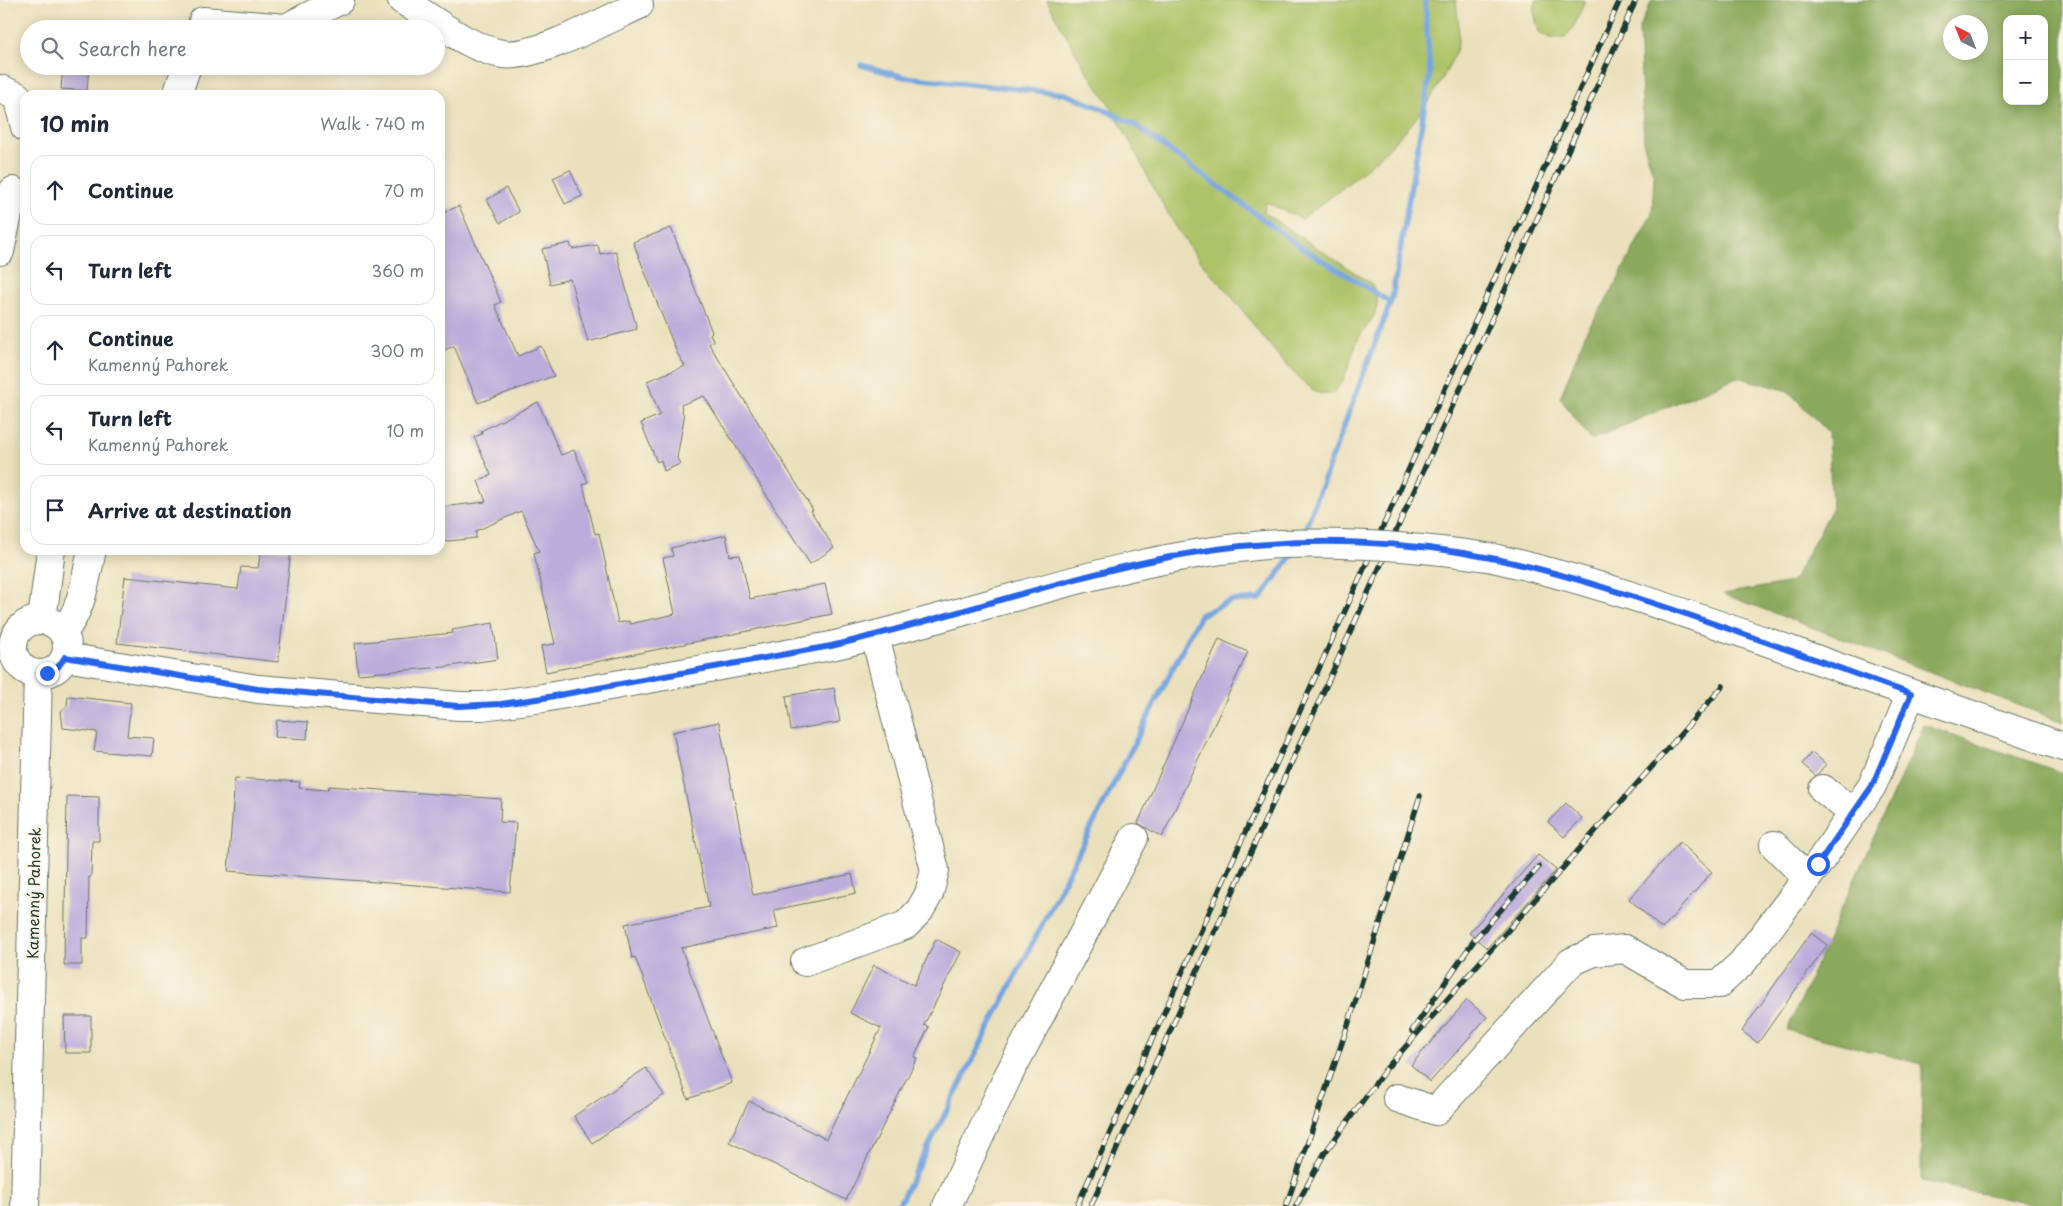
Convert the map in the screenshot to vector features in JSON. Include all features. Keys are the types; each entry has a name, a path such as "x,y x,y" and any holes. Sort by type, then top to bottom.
{"street":[{"path":"301,20 340,0"},
{"path":"402,0 434,20"},
{"path":"445,27 474,45 504,55 538,50 639,5"},
{"path":"204,17 226,20"},
{"path":"179,90 184,75"},
{"path":"0,89 17,96 20,107"},
{"path":"0,251 13,191"},
{"path":"50,555 57,636 54,669 38,674 22,666 7,649 21,628 30,622 57,636 258,689 434,706 474,706 543,698 772,658 875,636 1112,570 1216,549 1280,544 1354,543 1444,550 1537,568 1612,589 2063,748"},
{"path":"57,636 73,620 81,602 91,555"},
{"path":"805,962 906,925 920,910 928,894 935,870 875,636"},
{"name":"Kamenný Pahorek","path":"25,1206 38,674"},
{"path":"1397,1098 1436,1111 1571,962 1594,952 1625,950 1686,984 1719,984 1742,964 1807,878 1872,786 1911,694"},
{"path":"1823,789 1853,814"},
{"path":"947,1206 1008,1076 1134,838"},
{"path":"1774,845 1807,878"},
{"path":"1661,950 1682,967 1686,984"}],"green space":[{"path":"1047,0 1456,0 1459,32 1455,53 1434,93 1402,134 1384,153 1344,187 1302,219 1266,202 1264,213 1372,284 1375,292 1377,303 1374,316 1357,342 1343,380 1331,394 1322,394 1301,380 1273,350 1191,249 1169,215 1111,107 1082,64"},
{"path":"1536,0 1585,0 1575,24 1565,38 1550,38 1539,32 1534,12"},
{"path":"1652,0 2063,0 2063,722 1723,594 1792,582 1832,509 1828,432 1788,391 1737,377 1591,440 1560,398 1586,332 1609,296 1652,213 1654,176 1644,145 1639,28"},
{"path":"1924,725 2063,773 2063,1206 2040,1206 1921,1181 1922,1064 1787,1030"}],"building":[{"path":"62,75 88,75 87,90 61,89"},
{"path":"570,170 582,196 565,204 553,178"},
{"path":"506,188 519,212 500,223 487,200"},
{"path":"459,206 501,302 495,305 518,356 541,346 554,376 478,403 454,346 445,350 445,212"},
{"path":"671,228 712,332 710,334 714,341 709,344 813,510 811,511 834,548 810,564 704,396 681,405 684,418 677,458 680,464 664,471 661,460 657,462 641,423 660,415 647,381 685,366 677,353 633,242"},
{"path":"570,243 572,249 598,245 600,254 616,251 637,329 588,342 570,279 550,284 542,249"},
{"path":"538,402 561,455 574,450 588,482 583,484 595,534 599,533 618,623 629,621 630,624 675,614 663,558 673,556 671,548 726,535 730,556 740,555 750,599 825,584 832,614 546,672 541,646 555,644 534,553 539,551 521,511 476,531 476,538 445,541 445,506 486,502 478,481 491,475 474,437 482,434 481,431"},
{"path":"260,555 290,555 278,662 117,643 125,577 238,589 241,567 258,568"},
{"path":"493,623 498,659 444,667 358,674 355,643 453,633 452,630"},
{"path":"1219,639 1248,652 1162,837 1138,823"},
{"path":"834,688 840,722 791,730 786,696"},
{"path":"68,696 131,703 127,736 154,738 152,756 94,751 97,732 63,728 61,711 67,706"},
{"path":"277,720 308,722 307,739 275,737"},
{"path":"719,722 753,895 852,874 856,893 774,910 778,928 681,948 732,1083 688,1099 635,957 632,958 625,924 709,907 673,732"},
{"path":"1812,752 1826,764 1816,776 1802,764"},
{"path":"235,778 300,782 299,788 327,790 329,786 501,799 500,822 516,823 510,892 228,871"},
{"path":"67,796 99,797 99,841 92,841 91,877 89,877 88,938 82,938 82,965 64,965"},
{"path":"1566,803 1582,818 1564,837 1548,822"},
{"path":"1680,842 1712,872 1662,929 1629,899"},
{"path":"1538,855 1556,870 1487,948 1469,933"},
{"path":"1811,933 1827,945 1758,1043 1742,1031"},
{"path":"936,939 961,952 924,1025 929,1027 914,1057 917,1058 846,1200 729,1142 749,1101 826,1139 881,1028 850,1013 874,965 914,985"},
{"path":"1467,1000 1487,1017 1430,1082 1411,1065"},
{"path":"64,1016 91,1016 91,1053 65,1053"},
{"path":"646,1068 664,1095 592,1143 574,1116"}],"waterway":[{"path":"1303,535 1392,298 1430,74 1425,0"},
{"path":"861,65 904,77 1065,94 1101,108 1135,125 1298,245 1390,302"},
{"path":"898,1206 1200,615 1231,601 1260,599 1294,552"}],"railway":[{"path":"1077,1206 1620,0"},
{"path":"1091,1206 1636,0"},
{"path":"1296,1206 1324,1154 1385,1070 1723,686"},
{"path":"1286,1206 1349,1022 1420,796"},
{"path":"1412,1031 1475,939 1539,867"}],"route":[{"path":"47,673 58,667 65,657 258,689 434,706 482,706 543,698 831,646 875,636 1112,570 1216,549 1280,544 1354,543 1444,550 1537,568 1612,589 1745,634 1911,694 1872,786 1818,864"}]}
